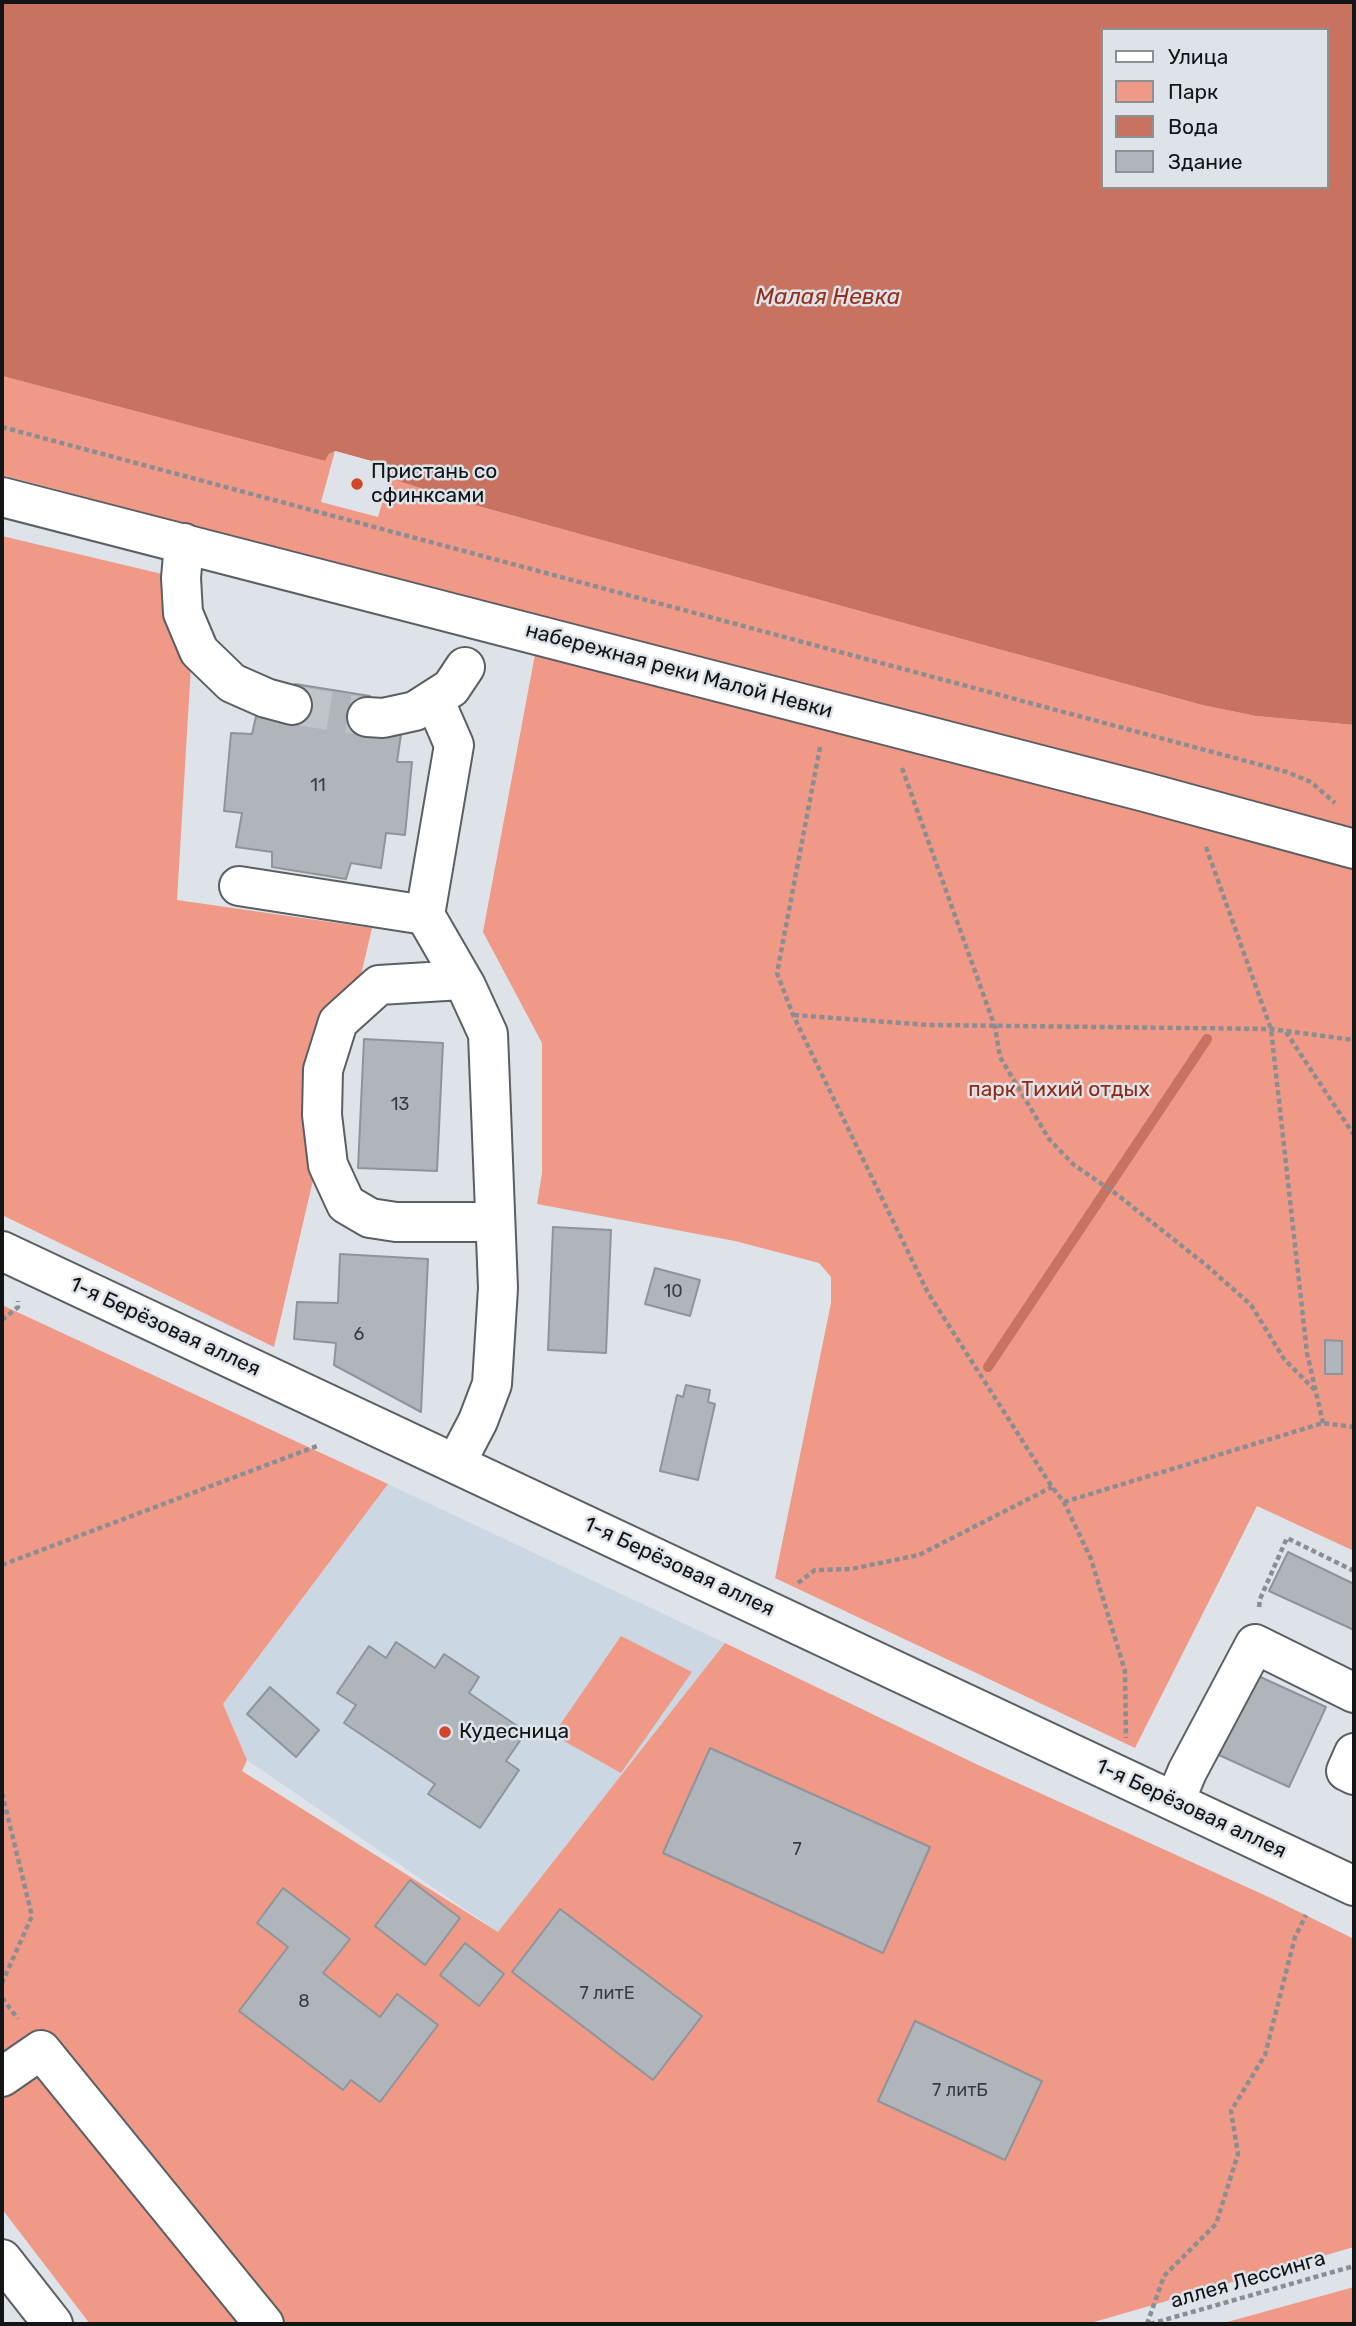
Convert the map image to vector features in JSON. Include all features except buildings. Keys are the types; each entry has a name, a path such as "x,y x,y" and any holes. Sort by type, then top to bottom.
{"street":[{"name":"набережная реки Малой Невки","path":"2,497 1145,792 1354,849"},
{"path":"184,543 181,578 183,613 199,651 232,683 292,705"},
{"path":"367,717 383,718 415,711 451,688 465,667"},
{"path":"434,699 454,745 425,915 462,980 488,1034 498,1288 492,1384 478,1421 456,1463"},
{"path":"239,886 425,915"},
{"path":"462,980 379,985 338,1023 323,1070 322,1115 328,1165 346,1204 370,1218 396,1222 495,1222"},
{"name":"1-я Берёзовая аллея","path":"2,1251 1175,1801 1351,1875"},
{"path":"1175,1801 1187,1772 1255,1644 1354,1693"},
{"path":"1354,1753 1346,1771 1354,1775"},
{"path":"2,2077 41,2050 264,2324"},
{"path":"2,2259 53,2324"}],"path":[{"path":"2,427 1287,772 1311,782 1337,804"},
{"path":"821,743 777,973 793,1015 928,1293 1052,1488 1064,1502 1091,1559 1125,1671 1124,1777"},
{"path":"901,764 995,1027 1000,1057 1049,1139 1074,1165 1104,1184 1206,1265 1251,1305 1284,1359 1316,1391"},
{"path":"1206,846 1271,1029 1307,1353 1323,1423"},
{"path":"793,1015 995,1027 1014,1024 1090,1028 1271,1029 1354,1040"},
{"path":"1286,1032 1354,1135"},
{"path":"2,1320 18,1307"},
{"path":"1064,1502 1323,1423 1354,1427"},
{"path":"2,1565 317,1446"},
{"path":"815,1570 850,1569 919,1555 1052,1488"},
{"path":"1255,1644 1260,1599 1287,1538 1354,1571"},
{"path":"2,1793 32,1916 2,1983"},
{"path":"1149,2324 1164,2277 1216,2224 1238,2154 1231,2111 1265,2055 1295,1937 1306,1915"},
{"name":"аллея Лессинга","path":"1149,2324 1354,2266"}],"shaded area":[{"name":"Кудесница","path":"388,1484 725,1643 498,1932 247,1760 223,1704"}],"green space":[{"path":"2,376 325,461 329,454 335,451 321,502 378,517 393,467 398,474 467,503 1202,705 1256,716 1354,725 1354,833 2,475"},
{"path":"2,536 196,582 177,900 372,928 274,1347 2,1215"},
{"name":"парк Тихий отдых","path":"536,649 1354,864 1354,1551 1257,1506 1135,1748 775,1578 831,1303 831,1277 819,1263 735,1241 537,1204 542,1173 542,1043 483,932"},
{"path":"2,1305 388,1484 223,1704 247,1760 242,1771 498,1932 725,1643 976,1764 1273,1899 1354,1939 1354,2247 1087,2324 90,2324 2,2209"},
{"path":"621,1636 692,1672 621,1773 553,1735"},
{"path":"1354,2287 1354,2324 1220,2324"}],"water":[{"name":"Малая Невка","path":"2,2 1354,2 1354,725 1256,716 1202,705 467,503 399,481 393,467 335,451 329,454 325,461 2,376"}],"pier":[{"path":"335,451 393,467 392,471 334,456"}],"waterway":[{"path":"988,1367 1207,1039"}],"tunnel":[{"path":"292,705 367,717"}],"place":[{"name":"Пристань со сфинксами","path":"357,484"},
{"name":"Кудесница","path":"445,1732"}]}
